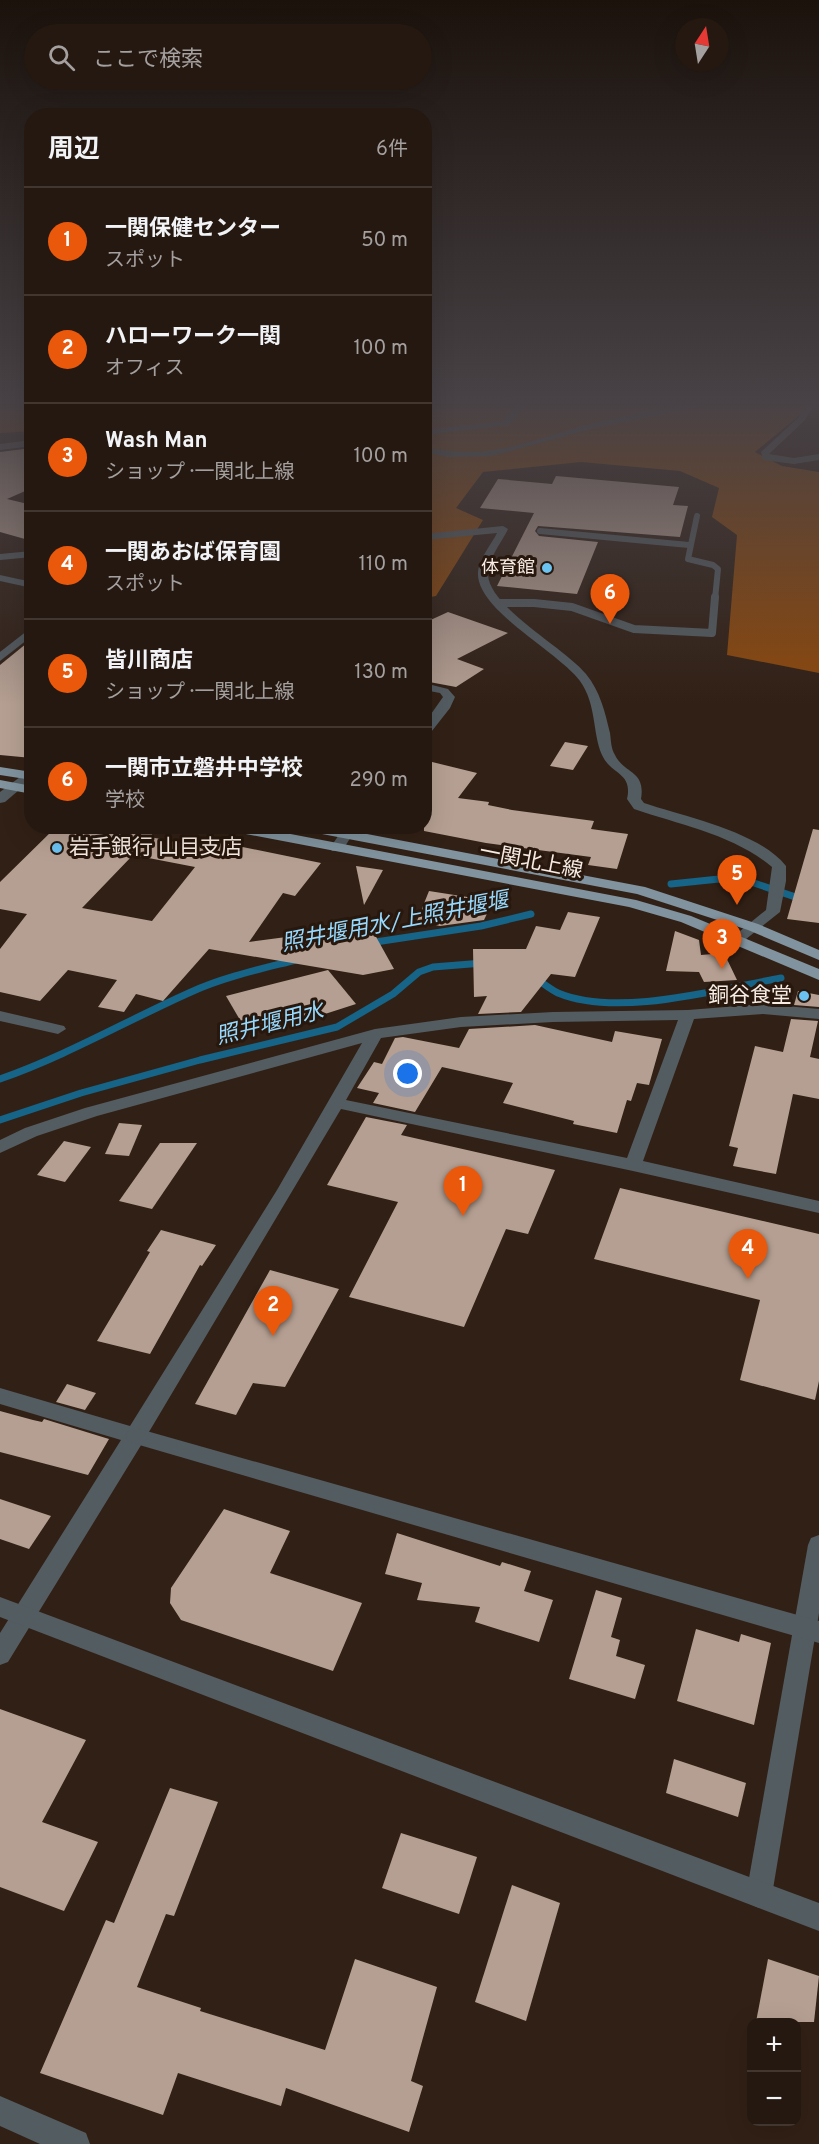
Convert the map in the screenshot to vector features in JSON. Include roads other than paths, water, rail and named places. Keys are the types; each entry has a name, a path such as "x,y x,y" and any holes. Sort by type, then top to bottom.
{"main road":[{"path":"0,771 24,774"},
{"path":"0,784 24,788"},
{"name":"一関北上線","path":"266,834 631,903 686,919 819,975"},
{"name":"一関北上線","path":"364,834 640,890 699,907 819,955"}],"street":[{"path":"432,536 503,529 495,549 486,561 483,575 485,586 499,603 582,676 592,692 608,755 613,764 635,780 638,788 634,799 639,806 750,844 769,856 779,866 773,912 736,940"},
{"path":"0,578 24,583"},
{"path":"0,658 24,637"},
{"path":"432,688 444,691 449,697 432,721"},
{"path":"0,799 24,779"},
{"path":"337,848 347,834"},
{"path":"0,1147 31,1132 91,1112 375,1034 461,1022 553,1017 688,1015 763,1008 819,1014"},
{"path":"633,1165 688,1015"},
{"path":"0,1016 58,1029"},
{"path":"0,1654 12,1611 136,1436 337,1103 375,1034"},
{"path":"337,1103 633,1165 819,1207"},
{"path":"0,1396 812,1629"},
{"path":"759,1896 804,1644 812,1629 819,1545"},
{"path":"12,1611 819,1917"},
{"path":"0,2111 75,2144"}],"lane":[{"path":"499,603 534,603 572,607 634,629 712,633 718,569 712,565 688,559 689,545 697,516"},
{"path":"540,531 689,545"},
{"path":"0,557 24,555"}],"waterway":[{"name":"照井堰用水/上照井堰堰","path":"671,884 719,879 754,883 819,905"},
{"name":"照井堰用水/上照井堰堰","path":"369,943 481,926 531,914"},
{"name":"照井堰用水/上照井堰堰","path":"0,1079 73,1049 216,982 296,960"},
{"name":"照井堰用水","path":"0,1120 81,1093 200,1060 337,1027 393,994 419,972 433,967 483,963"},
{"name":"照井堰用水","path":"535,978 558,993 582,1000 609,1003 669,999 781,978"}],"place":[{"name":"体育館","path":"547,568"},
{"name":"一関市立磐井中学校","path":"610,624"},
{"name":"岩手銀行 山目支店","path":"57,848"},
{"name":"皆川商店","path":"737,905"},
{"name":"Wash Man","path":"722,969"},
{"name":"銅谷食堂","path":"804,996"},
{"name":"一関保健センター","path":"463,1216"},
{"name":"一関あおば保育園","path":"748,1279"},
{"name":"ハローワーク一関","path":"273,1336"}]}
